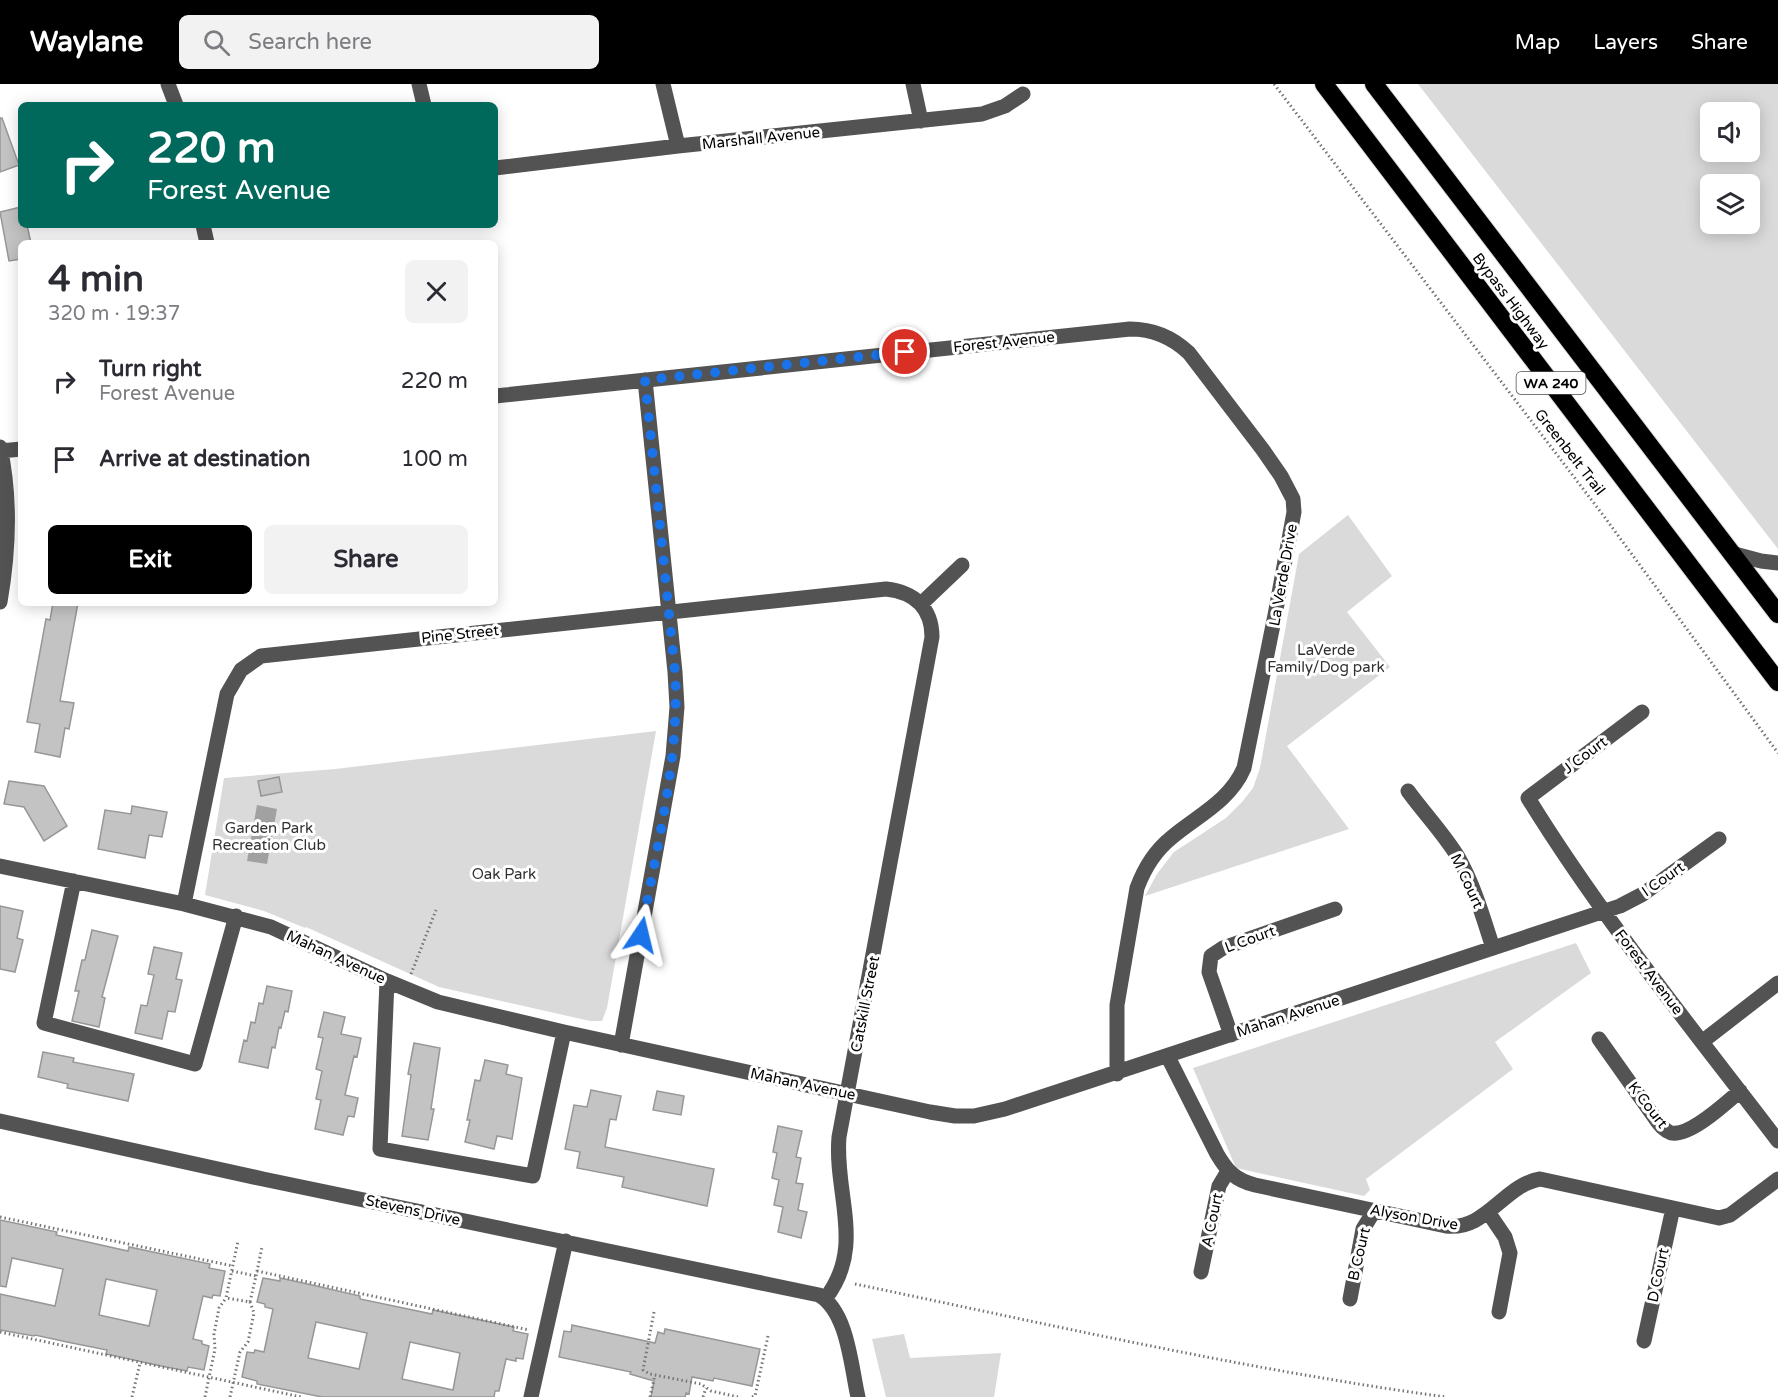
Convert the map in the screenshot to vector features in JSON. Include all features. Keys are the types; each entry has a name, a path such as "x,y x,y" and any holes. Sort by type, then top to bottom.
{"highway":[{"name":"Bypass Highway","path":"1324,84 1778,682"},
{"name":"Bypass Highway","path":"1374,84 1778,614"}],"street":[{"path":"168,84 175,102"},
{"path":"419,84 423,102"},
{"path":"663,84 678,146"},
{"path":"913,84 921,121"},
{"name":"Marshall Avenue","path":"498,168 982,114 1005,106 1023,94"},
{"name":"Forest Avenue","path":"498,396 1120,329"},
{"name":"La Verde Drive","path":"1117,1074 1117,1005 1137,888 1155,854 1171,838 1224,797 1237,782 1244,768 1294,512 1293,499 1281,476 1189,353 1173,340 1156,332 1120,329"},
{"path":"621,1045 676,733 677,708 645,380"},
{"path":"0,602 9,526 1,449 18,449"},
{"path":"1731,553 1778,563"},
{"path":"921,604 962,565"},
{"name":"Pine Street","path":"184,904 227,694 232,682 250,662 261,656 886,589 908,594 921,604"},
{"name":"Catskill Street","path":"825,1299 840,1273 847,1238 838,1151 932,637 930,620 921,604"},
{"name":"J Court","path":"1528,798 1642,712"},
{"name":"M Court","path":"1408,791 1459,859 1475,894 1493,948"},
{"name":"Forest Avenue","path":"1528,798 1603,912 1778,1141"},
{"name":"I Court","path":"1603,912 1643,894 1719,839"},
{"name":"Mahan Avenue","path":"0,866 236,916 271,927 438,1002 621,1045 954,1116 974,1116 1005,1110 1603,912"},
{"path":"74,881 44,1023 195,1064 236,916"},
{"name":"L Court","path":"1231,1035 1209,972 1211,956 1223,948 1335,909"},
{"path":"387,981 380,1149 533,1176 564,1032"},
{"path":"1703,1041 1778,983"},
{"name":"K Court","path":"1599,1039 1657,1121 1670,1132 1681,1132 1700,1123 1740,1091"},
{"path":"1168,1057 1217,1154 1228,1171"},
{"name":"Stevens Drive","path":"0,1121 263,1179 803,1291 825,1299"},
{"name":"Alyson Drive","path":"1228,1171 1236,1179 1255,1185 1457,1227 1467,1225 1526,1185 1540,1179 1716,1218 1725,1217 1778,1179"},
{"name":"A Court","path":"1201,1272 1219,1186 1228,1171"},
{"name":"D Court","path":"1644,1341 1673,1208"},
{"name":"B Court","path":"1350,1299 1363,1229 1374,1210"},
{"path":"1488,1212 1505,1237 1510,1253 1499,1312"},
{"path":"531,1397 566,1241"},
{"path":"825,1299 836,1311 842,1326 858,1397"}],"path":[{"name":"Greenbelt Trail","path":"1274,84 1603,515 1778,753"},
{"path":"410,975 436,910"},
{"path":"0,1216 233,1266"},
{"path":"205,1397 215,1349 214,1334 219,1308 226,1298 238,1242"},
{"path":"230,1397 240,1352 248,1342 254,1313 250,1302 262,1247"},
{"path":"232,1271 256,1276"},
{"path":"257,1271 536,1331"},
{"path":"855,1284 1193,1355 1357,1385 1446,1397"},
{"path":"226,1298 250,1302"},
{"path":"654,1312 643,1370 655,1375 701,1384 711,1391 738,1397"},
{"path":"0,1332 301,1397"},
{"path":"754,1396 768,1336"},
{"path":"132,1397 140,1363"},
{"path":"650,1397 655,1375"},
{"path":"703,1397 706,1388"}],"green space":[{"path":"1418,84 1778,84 1778,549"},
{"name":"LaVerde Family/Dog park","path":"1348,515 1392,576 1347,612 1390,667 1287,746 1349,829 1145,896 1157,874 1174,852 1226,818 1253,788 1260,768 1299,554"},
{"name":"Oak Park","path":"656,731 607,1008 602,1021 590,1021 439,987 306,927 264,911 205,895 224,778 335,769"},
{"path":"1576,943 1591,973 1495,1042 1513,1069 1366,1179 1370,1190 1364,1196 1236,1168 1193,1068"},
{"path":"904,1334 910,1358 1001,1353 994,1397 886,1397 872,1339"}],"shaded area":[{"path":"257,805 277,809 267,864 247,861"}],"building":[{"path":"0,118 2,118 18,165 0,172"},
{"path":"18,208 18,228 28,228 30,240 18,240 18,260 9,261 0,212"},
{"path":"52,606 77,606 60,701 74,703 69,729 65,728 60,757 35,752 40,724 27,722 46,619 50,620"},
{"path":"279,777 282,792 261,796 258,781"},
{"path":"9,781 44,786 67,826 44,841 24,807 4,804"},
{"path":"132,806 167,812 162,837 149,835 145,858 98,849 105,810 131,814"},
{"path":"0,906 23,911 17,938 23,940 15,972 0,969"},
{"path":"92,930 118,936 102,997 105,998 99,1027 72,1021 79,991 75,991"},
{"path":"154,947 182,953 176,979 182,980 175,1012 168,1011 162,1039 135,1033 141,1005 147,1006 154,975 148,974"},
{"path":"267,986 292,991 288,1012 285,1011 281,1028 279,1027 275,1048 272,1047 268,1068 239,1062 244,1040 247,1041 251,1022 255,1023 259,1003 263,1004"},
{"path":"324,1012 345,1017 341,1034 361,1038 357,1057 354,1056 345,1095 358,1098 354,1117 348,1116 343,1135 315,1129 321,1100 316,1099 322,1071 316,1069 323,1038 318,1037"},
{"path":"414,1043 440,1048 431,1109 434,1109 428,1140 402,1136 411,1075 408,1074"},
{"path":"43,1052 74,1058 73,1062 134,1074 128,1101 67,1088 68,1084 38,1077"},
{"path":"485,1060 508,1065 506,1074 522,1078 512,1139 497,1136 494,1149 465,1142 475,1080 480,1081"},
{"path":"591,1090 621,1096 616,1120 610,1119 605,1147 714,1169 707,1206 622,1187 624,1177 577,1168 580,1152 565,1149 574,1105 587,1107"},
{"path":"657,1091 684,1096 681,1115 653,1110"},
{"path":"778,1126 802,1131 796,1157 801,1158 796,1183 803,1184 798,1210 807,1212 801,1238 778,1232 783,1207 774,1205 779,1180 772,1178 777,1153 773,1152"},
{"path":"0,1220 128,1251 129,1247 210,1264 209,1268 225,1271 220,1296 213,1295 212,1298 203,1296 193,1339 209,1346 204,1370 188,1367 187,1371 161,1366 106,1354 107,1350 0,1330 0,1294 55,1306 63,1269 12,1258 6,1287 0,1286","holes":["106,1279 157,1290 149,1326 99,1315"]},
{"path":"263,1278 280,1281 280,1278 360,1296 360,1299 432,1314 433,1310 514,1327 513,1331 528,1334 523,1359 516,1358 516,1361 506,1359 499,1391 495,1391 494,1397 322,1397 257,1384 257,1381 242,1377 247,1352 254,1353 255,1350 264,1352 273,1309 257,1302","holes":["316,1322 367,1333 359,1369 308,1358","410,1342 460,1353 453,1390 402,1379"]},
{"path":"572,1325 655,1343 658,1332 664,1334 665,1329 760,1349 752,1386 714,1378 713,1381 692,1377 689,1394 686,1393 685,1397 651,1397 654,1381 630,1374 631,1372 559,1357 564,1331 571,1332"}],"route":[{"path":"641,935 673,756 677,708 645,380 905,352"}],"park label":[{"name":"Garden Park Recreation Club","path":"269,836"}]}
